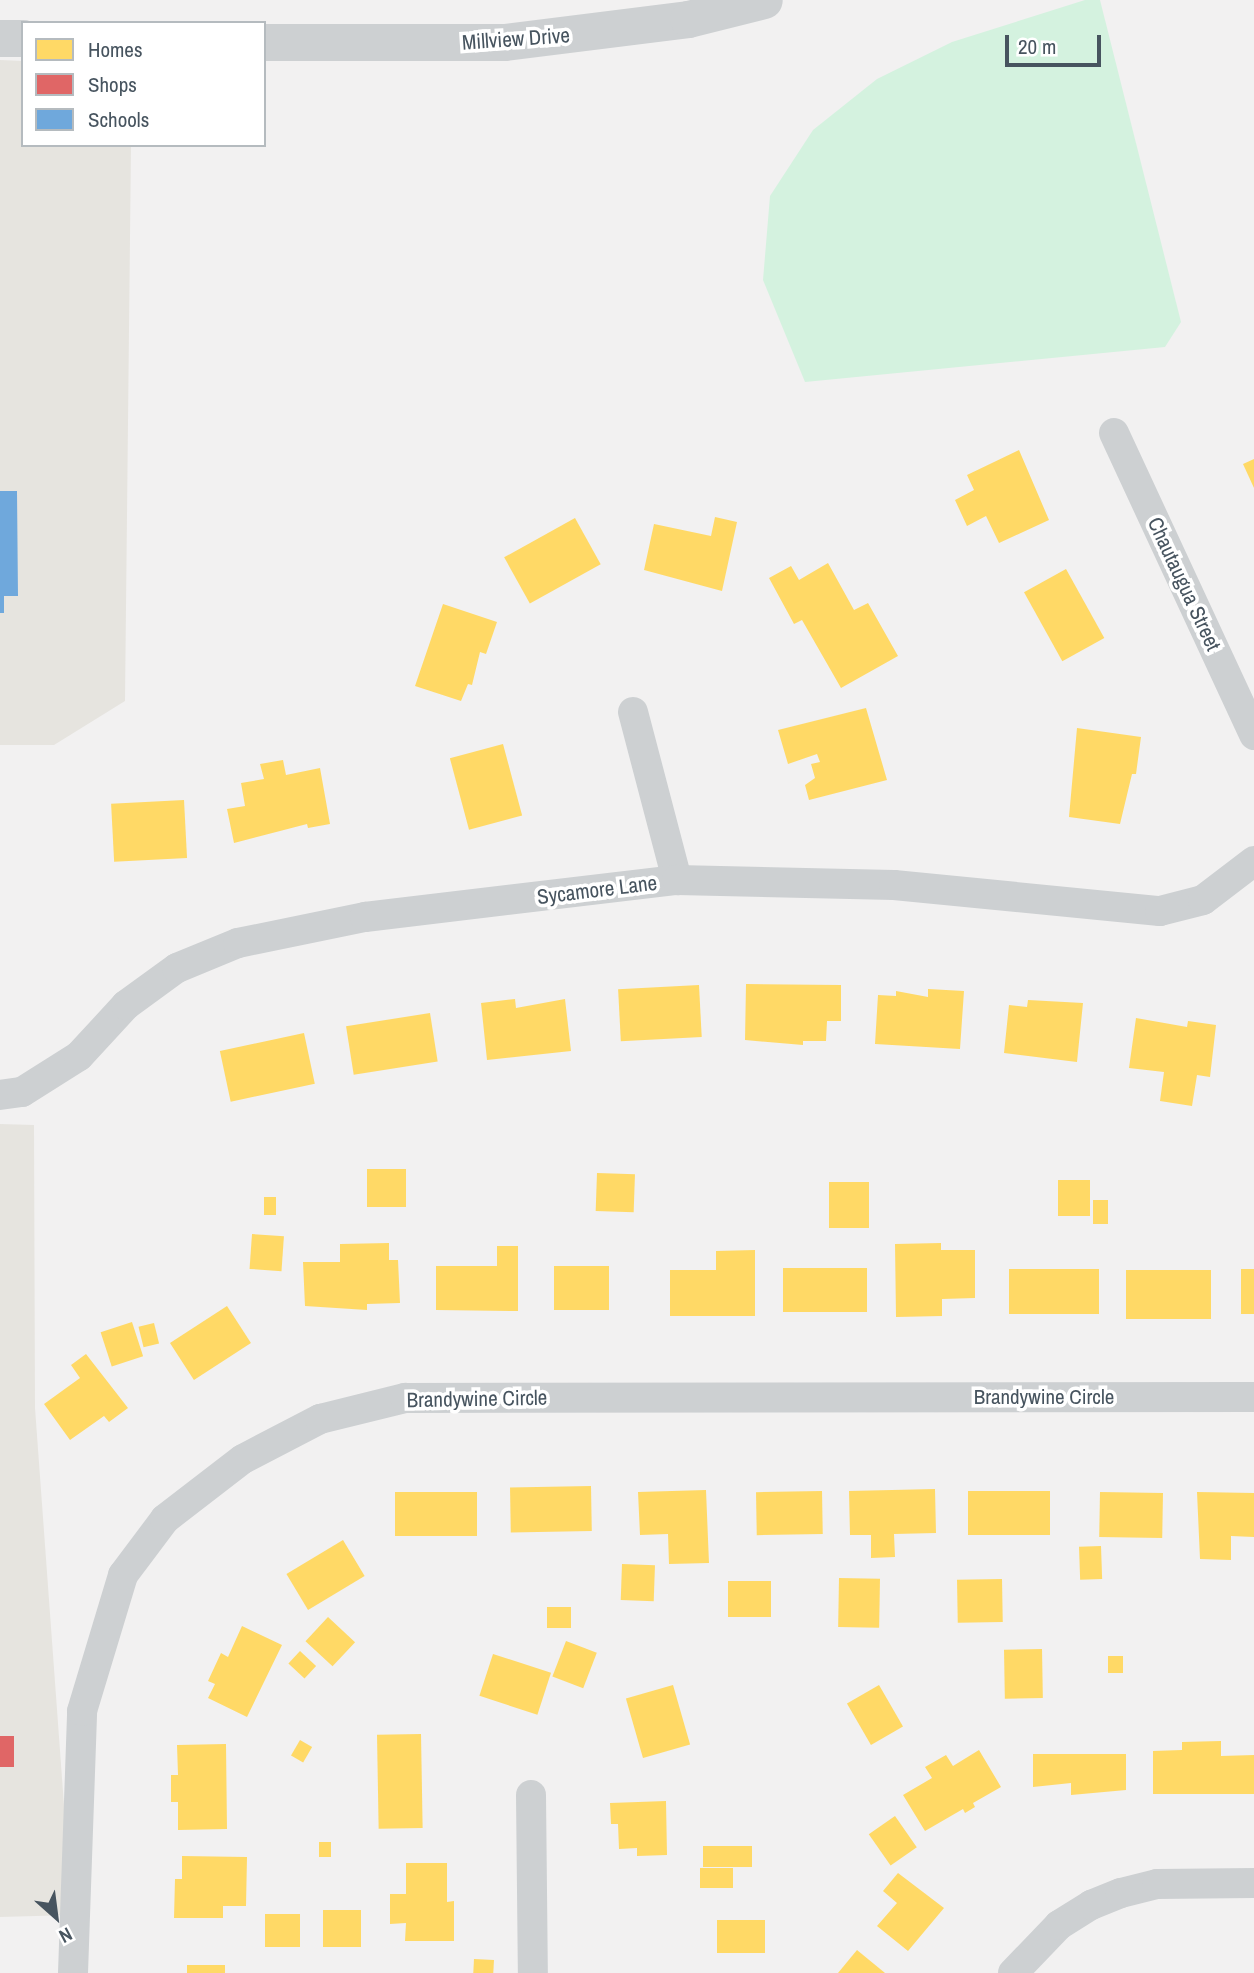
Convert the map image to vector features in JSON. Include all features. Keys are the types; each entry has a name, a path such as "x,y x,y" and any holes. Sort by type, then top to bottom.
{"street":[{"name":"Millview Drive","path":"266,42 504,42 664,23 764,0"},
{"path":"0,38 21,38"},
{"name":"Chautaugua Street","path":"1114,433 1254,735"},
{"path":"633,712 677,880"},
{"name":"Sycamore Lane","path":"0,1095 22,1092 79,1056 126,1005 177,968 237,943 365,917 677,880 894,885 1026,894 1160,911 1203,900 1246,870"},
{"name":"Brandywine Circle","path":"73,1973 82,1711 123,1575 165,1519 243,1459 320,1419 405,1398 1254,1397"},
{"path":"531,1795 533,1973"},
{"path":"1013,1973 1059,1925 1121,1893 1157,1884 1254,1883"}],"shaded area":[{"path":"0,60 21,61 21,147 131,147 125,701 54,745 0,745"},
{"path":"0,1124 34,1125 35,1408 72,1915 0,1917"}],"green space":[{"path":"1085,0 1100,0 1181,322 1165,347 805,382 763,280 770,196 813,130 877,79 952,42"}],"building: Homes":[{"path":"1019,450 1049,520 999,543 986,516 967,526 955,500 974,490 967,475"},
{"path":"1254,459 1254,488 1243,464"},
{"path":"715,517 737,522 722,591 644,570 654,524 711,536"},
{"path":"575,518 601,564 530,604 504,557"},
{"path":"828,563 854,610 868,603 898,656 841,688 802,620 794,624 769,578 791,566 799,580"},
{"path":"1066,569 1104,638 1062,661 1024,592"},
{"path":"443,604 497,622 486,654 480,652 472,685 468,684 461,701 415,686"},
{"path":"866,708 887,780 809,800 805,785 815,778 811,764 820,762 817,754 788,764 778,730"},
{"path":"1077,728 1141,737 1136,774 1132,774 1120,824 1069,817"},
{"path":"503,744 522,815 469,830 450,758"},
{"path":"283,760 286,775 320,768 330,824 308,828 307,824 234,843 227,809 245,806 241,783 264,779 260,764"},
{"path":"184,800 187,858 114,862 111,804"},
{"path":"746,984 841,985 841,1021 827,1021 826,1041 803,1041 803,1045 745,1040"},
{"path":"699,985 702,1037 621,1041 618,989"},
{"path":"928,989 964,991 960,1049 875,1044 878,995 896,996 896,991 928,997"},
{"path":"515,999 516,1008 565,999 571,1051 487,1060 481,1003"},
{"path":"1028,1000 1083,1003 1077,1062 1004,1053 1009,1005 1027,1007"},
{"path":"430,1013 438,1061 354,1075 346,1026"},
{"path":"1136,1018 1187,1027 1188,1021 1216,1025 1210,1077 1197,1075 1192,1106 1160,1101 1164,1072 1129,1068"},
{"path":"304,1033 315,1084 231,1102 220,1051"},
{"path":"367,1169 406,1169 406,1207 367,1207"},
{"path":"597,1173 635,1174 634,1212 596,1211"},
{"path":"1058,1180 1090,1180 1090,1216 1058,1216"},
{"path":"829,1182 869,1182 869,1228 829,1228"},
{"path":"264,1197 276,1197 276,1215 264,1215"},
{"path":"1093,1200 1108,1200 1108,1224 1093,1224"},
{"path":"252,1234 284,1236 281,1271 250,1269"},
{"path":"389,1243 389,1260 398,1260 400,1303 367,1304 367,1310 305,1306 303,1262 340,1262 340,1244"},
{"path":"941,1243 941,1250 975,1250 975,1298 942,1299 942,1316 896,1317 895,1244"},
{"path":"497,1246 518,1246 518,1311 436,1310 436,1266 497,1266"},
{"path":"755,1250 755,1316 670,1316 670,1270 716,1270 716,1251"},
{"path":"554,1266 609,1266 609,1310 554,1310"},
{"path":"783,1268 867,1268 867,1312 783,1312"},
{"path":"1009,1269 1099,1269 1099,1314 1009,1314"},
{"path":"1241,1269 1254,1269 1254,1314 1241,1314"},
{"path":"1126,1270 1211,1270 1211,1319 1126,1319"},
{"path":"227,1306 251,1343 194,1380 170,1343"},
{"path":"132,1322 143,1356 112,1366 101,1332"},
{"path":"154,1323 159,1343 144,1347 138,1327"},
{"path":"86,1354 128,1408 109,1422 104,1416 70,1440 44,1404 80,1378 71,1365"},
{"path":"591,1486 592,1531 511,1532 510,1487"},
{"path":"935,1489 936,1533 894,1534 895,1557 871,1558 871,1535 850,1535 849,1491"},
{"path":"706,1490 709,1563 669,1564 668,1534 640,1535 638,1492"},
{"path":"822,1491 823,1534 757,1535 756,1492"},
{"path":"968,1491 1050,1491 1050,1535 968,1535"},
{"path":"395,1492 477,1492 477,1536 395,1536"},
{"path":"1100,1492 1163,1493 1162,1538 1099,1537"},
{"path":"1197,1492 1254,1493 1254,1537 1231,1536 1231,1560 1200,1559"},
{"path":"343,1540 365,1576 308,1610 286,1574"},
{"path":"1101,1546 1102,1579 1080,1580 1079,1547"},
{"path":"622,1564 655,1565 654,1601 621,1600"},
{"path":"839,1578 880,1579 879,1628 838,1627"},
{"path":"1002,1579 1003,1622 958,1623 957,1580"},
{"path":"728,1581 771,1581 771,1617 728,1617"},
{"path":"547,1607 571,1607 571,1628 547,1628"},
{"path":"328,1617 355,1642 333,1666 305,1641"},
{"path":"242,1626 282,1645 247,1717 208,1698 215,1684 208,1681 221,1653 228,1657"},
{"path":"566,1641 597,1653 583,1688 552,1676"},
{"path":"1042,1649 1043,1698 1005,1699 1004,1650"},
{"path":"300,1651 316,1666 304,1678 288,1663"},
{"path":"493,1654 551,1673 537,1715 479,1696"},
{"path":"1108,1656 1123,1656 1123,1673 1108,1673"},
{"path":"673,1685 690,1745 643,1758 626,1699"},
{"path":"879,1685 903,1727 871,1745 847,1704"},
{"path":"421,1734 423,1828 379,1829 377,1735"},
{"path":"300,1740 312,1747 303,1763 291,1756"},
{"path":"1221,1741 1221,1756 1254,1755 1254,1794 1153,1794 1153,1751 1182,1750 1182,1742"},
{"path":"226,1744 227,1829 178,1830 178,1802 171,1802 171,1775 178,1775 177,1745"},
{"path":"979,1750 1001,1787 973,1803 975,1807 965,1813 963,1809 925,1831 903,1795 932,1778 925,1767 946,1755 953,1766"},
{"path":"1033,1754 1126,1754 1126,1790 1071,1795 1071,1783 1033,1787"},
{"path":"666,1801 667,1855 637,1856 637,1848 619,1849 618,1824 611,1824 610,1803"},
{"path":"895,1816 917,1847 891,1865 869,1834"},
{"path":"319,1842 331,1842 331,1857 319,1857"},
{"path":"703,1846 752,1846 752,1867 703,1867"},
{"path":"182,1856 247,1857 246,1906 223,1906 223,1918 174,1918 175,1879 182,1879"},
{"path":"406,1863 447,1863 447,1902 454,1901 454,1941 405,1941 406,1923 390,1924 390,1894 406,1894"},
{"path":"700,1868 733,1868 733,1888 700,1888"},
{"path":"898,1873 944,1908 908,1951 877,1926 897,1903 883,1891"},
{"path":"323,1910 361,1910 361,1947 323,1947"},
{"path":"265,1914 300,1914 300,1947 265,1947"},
{"path":"717,1920 765,1920 765,1953 717,1953"},
{"path":"857,1950 885,1973 838,1973"},
{"path":"474,1959 494,1960 493,1973 473,1973"},
{"path":"187,1965 225,1965 225,1973 187,1973"}],"building: Shops":[{"path":"0,1736 14,1736 14,1767 0,1767"}],"building: Schools":[{"path":"0,491 17,491 18,596 4,596 4,613 0,613"}]}
